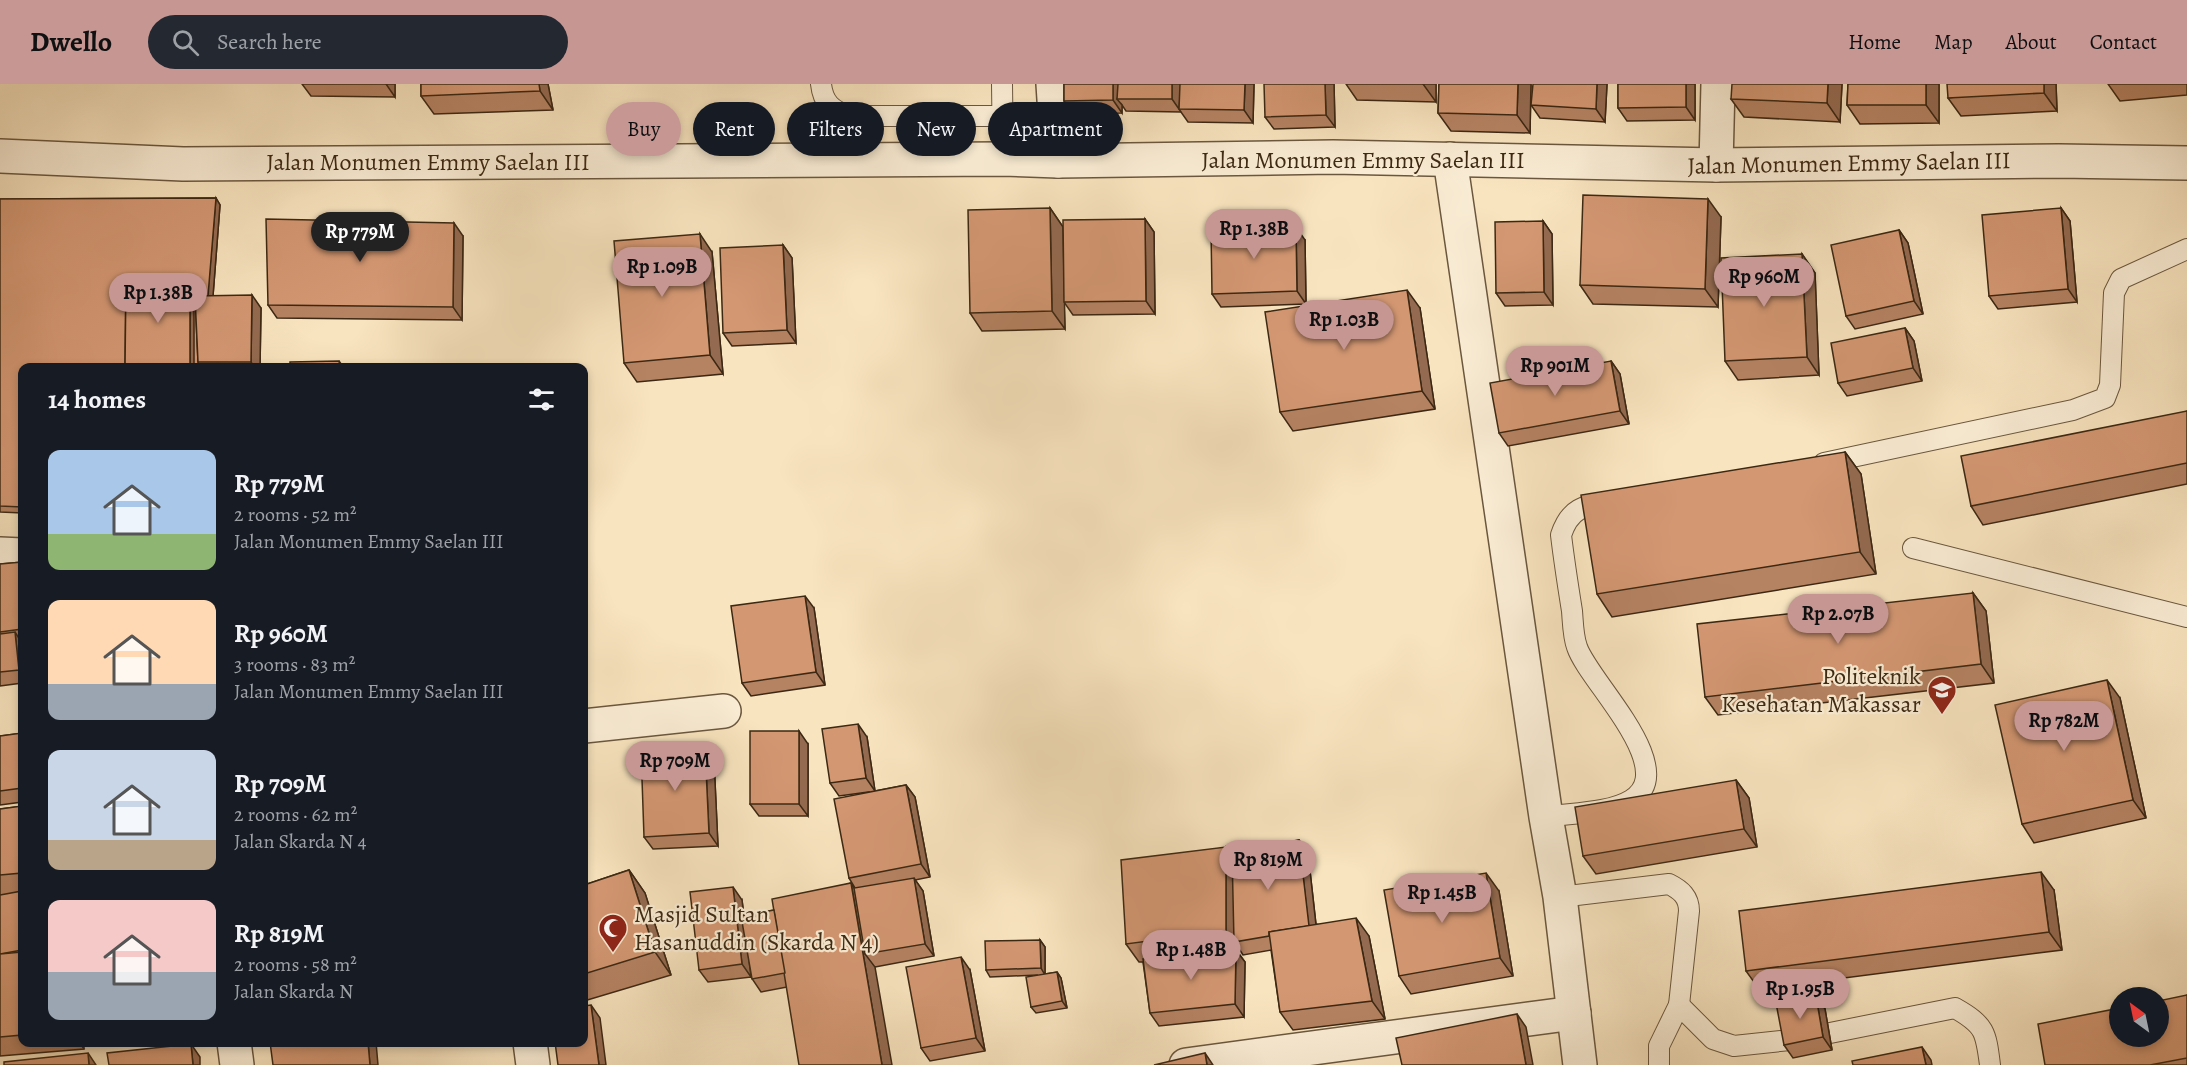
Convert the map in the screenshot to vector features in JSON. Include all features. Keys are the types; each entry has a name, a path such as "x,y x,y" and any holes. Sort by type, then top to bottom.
{"street":[{"path":"1053,84 1059,161"},
{"path":"1716,165 1718,84"},
{"name":"Jalan Monumen Emmy Saelan III","path":"0,156 183,164 1003,159 1059,161 1333,157 1716,165 2059,160 2187,163"},
{"path":"1450,159 1546,816 1560,897 1580,1065"},
{"path":"0,554 18,555"},
{"path":"588,726 724,711"},
{"path":"1186,1065 1574,1013"},
{"path":"235,1047 237,1065"},
{"path":"531,1047 533,1065"}],"lane":[{"path":"821,84 827,102 834,111 848,116 988,116"},
{"path":"1002,84 1002,102"},
{"path":"1804,466 2073,410 2105,398 2110,385 2114,293 2121,279 2187,249"},
{"path":"1546,816 1610,808 1632,800 1645,785 1645,768 1637,740 1587,668 1577,647 1561,535 1566,520 1583,506 1630,498"},
{"path":"1913,548 2187,617 2187,622"},
{"path":"1560,897 1669,884 1681,890 1689,902 1679,1005 1659,1046 1659,1065"},
{"path":"1679,1005 1713,1039 1734,1046 1790,1040"},
{"path":"1830,1033 1955,1008 1973,1018 1986,1035 1990,1065"}],"building":[{"path":"421,84 539,84 540,91 421,96"},
{"path":"1064,84 1113,84 1113,100 1064,101"},
{"path":"1118,84 1172,84 1172,99 1117,99"},
{"path":"1180,84 1245,84 1244,110 1179,109"},
{"path":"1264,84 1325,84 1326,115 1265,117"},
{"path":"1439,84 1518,84 1517,115 1438,113"},
{"path":"1533,84 1597,84 1596,109 1531,105"},
{"path":"1618,84 1686,84 1686,107 1618,108"},
{"path":"1732,84 1828,84 1827,103 1731,99"},
{"path":"1848,84 1926,84 1926,105 1847,105"},
{"path":"1947,84 2044,84 2044,93 1948,98"},
{"path":"1583,195 1708,199 1705,289 1580,285"},
{"path":"216,198 208,296 195,296 198,363 194,363 194,287 190,280 126,280 125,363 18,363 18,507 0,506 0,199"},
{"path":"1050,208 1052,311 970,313 968,210"},
{"path":"2061,208 2068,289 1989,296 1982,215"},
{"path":"266,219 454,223 453,307 268,305"},
{"path":"1145,219 1146,301 1064,302 1063,220"},
{"path":"1543,221 1544,292 1496,293 1495,222"},
{"path":"1296,227 1297,291 1212,294 1211,229"},
{"path":"1899,230 1914,301 1846,316 1831,245"},
{"path":"700,234 710,355 624,363 614,241"},
{"path":"783,245 787,330 723,333 720,248"},
{"path":"1802,254 1807,357 1725,361 1721,258"},
{"path":"126,280 190,280 190,363 125,363"},
{"path":"1407,290 1422,391 1280,412 1265,312"},
{"path":"252,295 251,362 198,362 195,296"},
{"path":"1905,328 1913,368 1838,383 1831,343"},
{"path":"339,361 339,363 290,363"},
{"path":"1611,361 1620,411 1499,433 1490,383"},
{"path":"2187,411 2187,463 1971,506 1961,456"},
{"path":"1845,452 1860,552 1597,594 1581,495"},
{"path":"18,562 18,630 0,632 0,564"},
{"path":"1973,593 1981,664 1705,697 1697,624"},
{"path":"805,596 816,672 742,683 731,606"},
{"path":"15,632 18,670 0,672 0,634"},
{"path":"2107,680 2133,800 2022,824 1995,705"},
{"path":"858,724 866,778 830,783 822,729"},
{"path":"750,731 799,731 799,804 750,804"},
{"path":"18,734 18,789 0,791 0,736"},
{"path":"705,747 709,833 644,837 641,750"},
{"path":"1736,780 1744,829 1583,856 1575,807"},
{"path":"906,785 921,864 849,878 834,799"},
{"path":"18,807 18,873 0,875 0,809"},
{"path":"1299,840 1309,926 1269,932 1269,936 1234,942 1232,852"},
{"path":"1226,847 1226,931 1126,944 1121,860"},
{"path":"629,870 655,952 588,973 588,884"},
{"path":"2041,872 2049,932 1746,971 1739,911"},
{"path":"1486,873 1500,958 1399,976 1384,890"},
{"path":"914,878 925,944 865,954 854,888"},
{"path":"851,883 882,1065 799,1065 772,899"},
{"path":"733,887 742,964 699,970 690,892"},
{"path":"18,892 18,951 0,954 0,895"},
{"path":"774,910 785,973 752,979 741,916"},
{"path":"1356,918 1372,1001 1280,1012 1269,932"},
{"path":"1040,940 1041,968 986,970 985,941"},
{"path":"1236,950 1235,1004 1150,1013 1143,959"},
{"path":"18,952 18,1035 0,1037 0,954"},
{"path":"961,957 976,1038 921,1048 906,967"},
{"path":"1057,972 1062,1001 1031,1007 1026,977"},
{"path":"2187,995 2187,1058 2150,1065 2045,1065 2038,1024 2109,1010 2109,1047 2169,1047 2169,999"},
{"path":"1816,996 1823,1037 1784,1045 1776,1003"},
{"path":"588,1005 591,1005 599,1065 558,1065 556,1047 588,1047"},
{"path":"1517,1014 1526,1065 1402,1065 1396,1038"},
{"path":"163,1047 191,1047 193,1065 109,1065 107,1053"},
{"path":"271,1047 368,1047 370,1065 273,1065"},
{"path":"1922,1047 1926,1065 1853,1065 1852,1061"},
{"path":"88,1053 89,1065 4,1065 4,1062"},
{"path":"1205,1053 1207,1065 1154,1065"}],"place":[{"name":"Politeknik Kesehatan Makassar","path":"1942,716"},
{"name":"Masjid Sultan Hasanuddin (Skarda N 4)","path":"613,954"}]}
